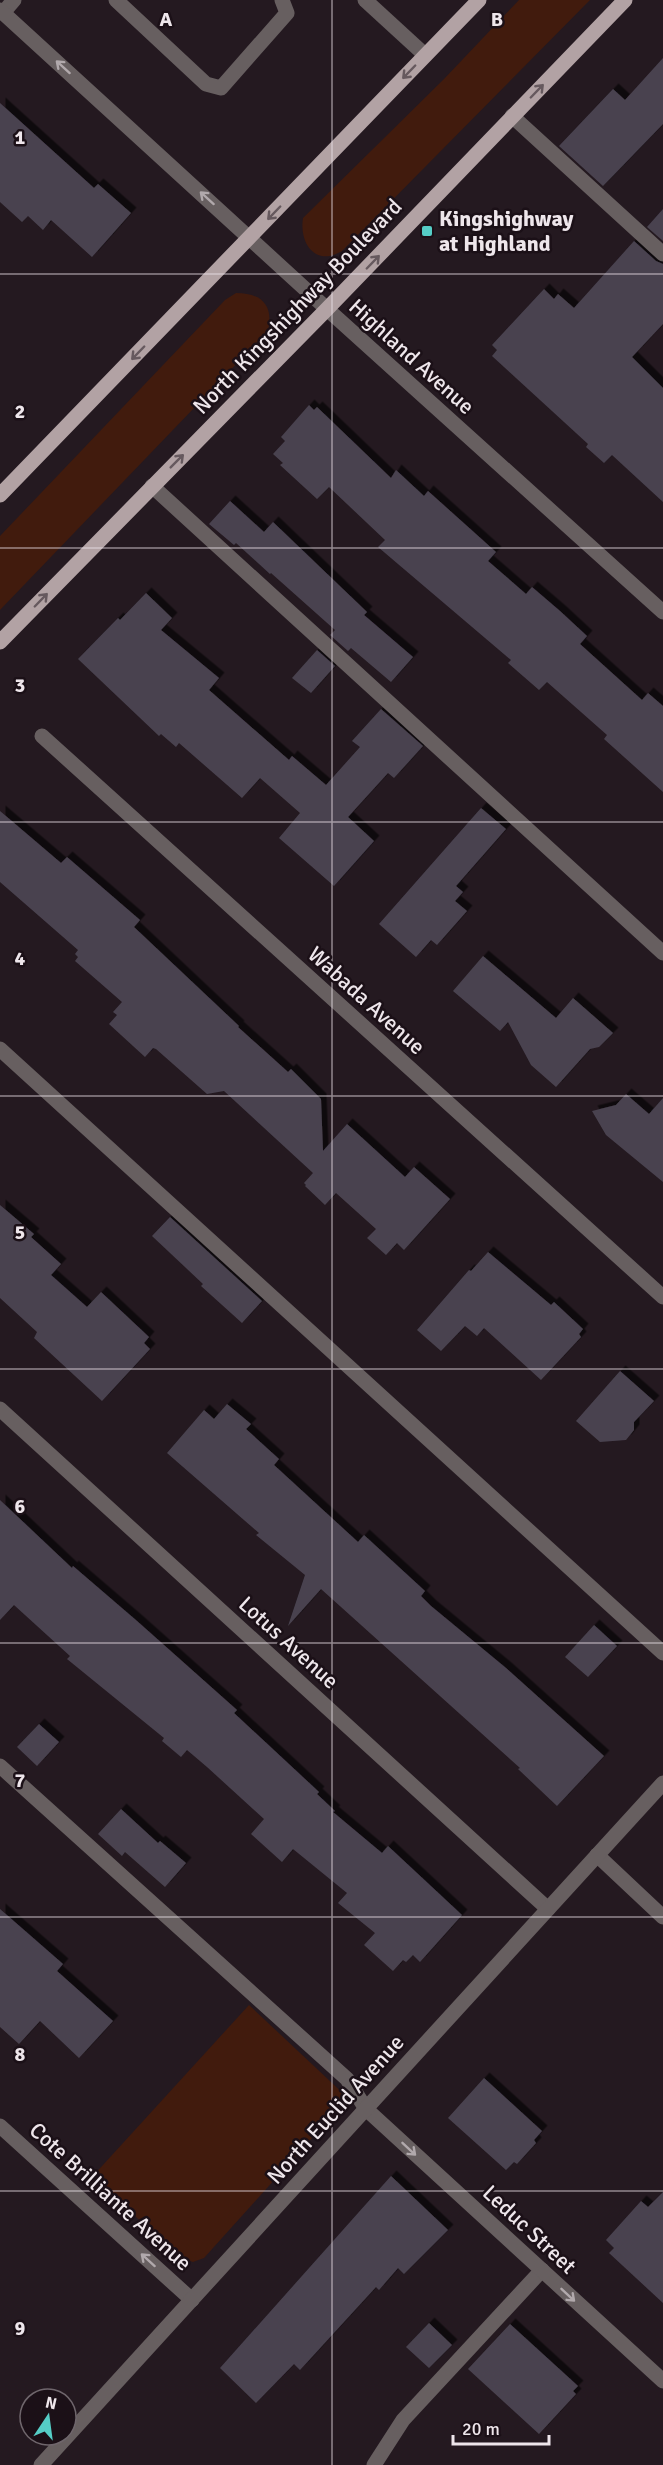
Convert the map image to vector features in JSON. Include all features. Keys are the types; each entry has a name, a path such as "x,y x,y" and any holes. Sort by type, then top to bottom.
{"main road":[{"path":"0,495 479,0"},
{"name":"North Kingshighway Boulevard","path":"0,642 327,309 625,0"}],"street":[{"path":"2,11 14,0"},
{"path":"116,0 206,84 221,88 287,14 282,0"},
{"path":"365,0 425,55"},
{"name":"Highland Avenue","path":"2,11 327,309 663,612"},
{"path":"512,116 663,254"},
{"path":"152,486 663,952"},
{"name":"Wabada Avenue","path":"42,736 663,1297"},
{"path":"0,1049 663,1653"},
{"name":"Lotus Avenue","path":"0,1408 548,1909"},
{"name":"Leduc Street","path":"0,1766 347,2079 366,2109 663,2381"},
{"name":"North Euclid Avenue","path":"41,2465 663,1783"},
{"path":"597,1855 663,1917"},
{"name":"Cote Brilliante Avenue","path":"0,2126 192,2300"},
{"path":"374,2465 402,2420 542,2270"}],"shaded area":[{"path":"519,0 590,0 342,251 324,256 311,250 302,228 303,218 444,79"},
{"path":"236,293 252,295 264,302 269,314 268,331 0,610 0,536 225,300"},
{"path":"249,2005 348,2098 204,2258 193,2262 181,2258 92,2177"}],"building":[{"path":"663,58 663,124 603,186 559,146 613,89 625,100"},
{"path":"0,103 94,188 98,184 131,213 92,257 51,220 43,230 28,216 22,222 0,202"},
{"path":"663,209 663,241 647,227"},
{"path":"634,241 656,261 663,264 663,324 632,357 663,388 663,502 612,455 604,463 586,447 588,444 492,356 497,350 492,345 544,289 554,299 558,294 574,308"},
{"path":"309,405 314,410 317,407 391,478 396,470 424,496 428,491 496,552 488,561 526,594 532,587 560,611 587,636 580,644 642,700 648,693 663,706 663,792 604,739 607,735 547,682 539,690 508,663 511,660 378,547 385,540 329,487 317,499 280,465 283,463 273,454 285,441 281,437"},
{"path":"230,501 264,532 273,522 367,612 364,615 413,657 391,682 351,648 348,651 330,635 335,630 236,543 234,545 209,524"},
{"path":"146,593 172,618 161,630 219,678 209,690 289,760 292,756 326,785 360,747 352,741 381,709 423,746 394,778 388,773 348,817 374,841 334,886 279,838 300,813 260,778 242,798 179,743 176,747 161,734 159,736 78,659"},
{"path":"317,650 335,666 311,693 292,678"},
{"path":"481,808 506,829 456,886 463,892 455,901 467,911 437,945 431,940 416,957 379,924"},
{"path":"0,811 61,863 67,857 140,920 134,927 238,1027 288,1072 291,1069 321,1099 323,1151 347,1124 405,1177 414,1167 450,1199 404,1250 397,1243 386,1255 367,1238 376,1229 336,1193 325,1205 305,1186 304,1183 313,1173 224,1091 207,1094 156,1049 153,1048 145,1057 109,1024 117,1015 113,1012 122,1002 75,961 78,957 75,954 78,950 0,882"},
{"path":"483,956 556,1018 573,998 613,1033 599,1047 590,1049 556,1087 531,1065 508,1022 500,1031 453,991"},
{"path":"626,1094 649,1114 663,1098 663,1182 606,1135 592,1111 616,1105"},
{"path":"0,1205 34,1234 31,1237 61,1264 51,1275 87,1307 101,1292 149,1337 144,1343 150,1349 102,1401 34,1338 37,1332 0,1298"},
{"path":"170,1217 262,1301 242,1323 201,1286 203,1284 152,1236"},
{"path":"488,1252 551,1305 554,1302 583,1329 579,1334 581,1337 541,1380 484,1328 477,1336 465,1326 441,1351 417,1330 469,1270 471,1271"},
{"path":"620,1371 654,1401 634,1422 634,1430 626,1440 600,1442 576,1421"},
{"path":"227,1404 251,1424 246,1429 279,1459 274,1465 358,1542 364,1535 425,1591 421,1596 431,1606 506,1668 604,1756 557,1806 518,1769 520,1768 321,1589 288,1626 305,1575 256,1535 259,1533 167,1453 204,1410 214,1419"},
{"path":"0,1500 72,1568 73,1566 237,1710 234,1713 319,1792 317,1794 335,1811 333,1812 382,1853 388,1846 462,1915 420,1962 413,1955 406,1962 403,1960 393,1971 364,1945 375,1933 338,1903 347,1893 293,1849 282,1862 251,1834 264,1819 207,1767 187,1750 181,1757 162,1741 164,1738 67,1659 70,1656 14,1605 0,1620"},
{"path":"594,1625 617,1646 588,1677 565,1657"},
{"path":"39,1724 59,1742 37,1766 17,1747"},
{"path":"121,1809 158,1843 160,1841 186,1863 165,1887 125,1852 122,1856 98,1834"},
{"path":"0,1909 63,1964 57,1971 113,2021 79,2058 40,2021 19,2044 0,2027"},
{"path":"484,2078 542,2131 534,2140 536,2143 517,2164 514,2162 506,2170 448,2118"},
{"path":"391,2176 448,2230 404,2274 398,2268 379,2290 376,2287 300,2370 294,2364 256,2403 220,2368"},
{"path":"663,2192 663,2303 609,2253 614,2248 606,2240 641,2201 648,2207"},
{"path":"429,2323 452,2345 429,2368 406,2347"},
{"path":"510,2324 578,2386 573,2391 576,2394 539,2434 468,2369"}],"place":[{"name":"Kingshighway at Highland","path":"427,231"}]}
